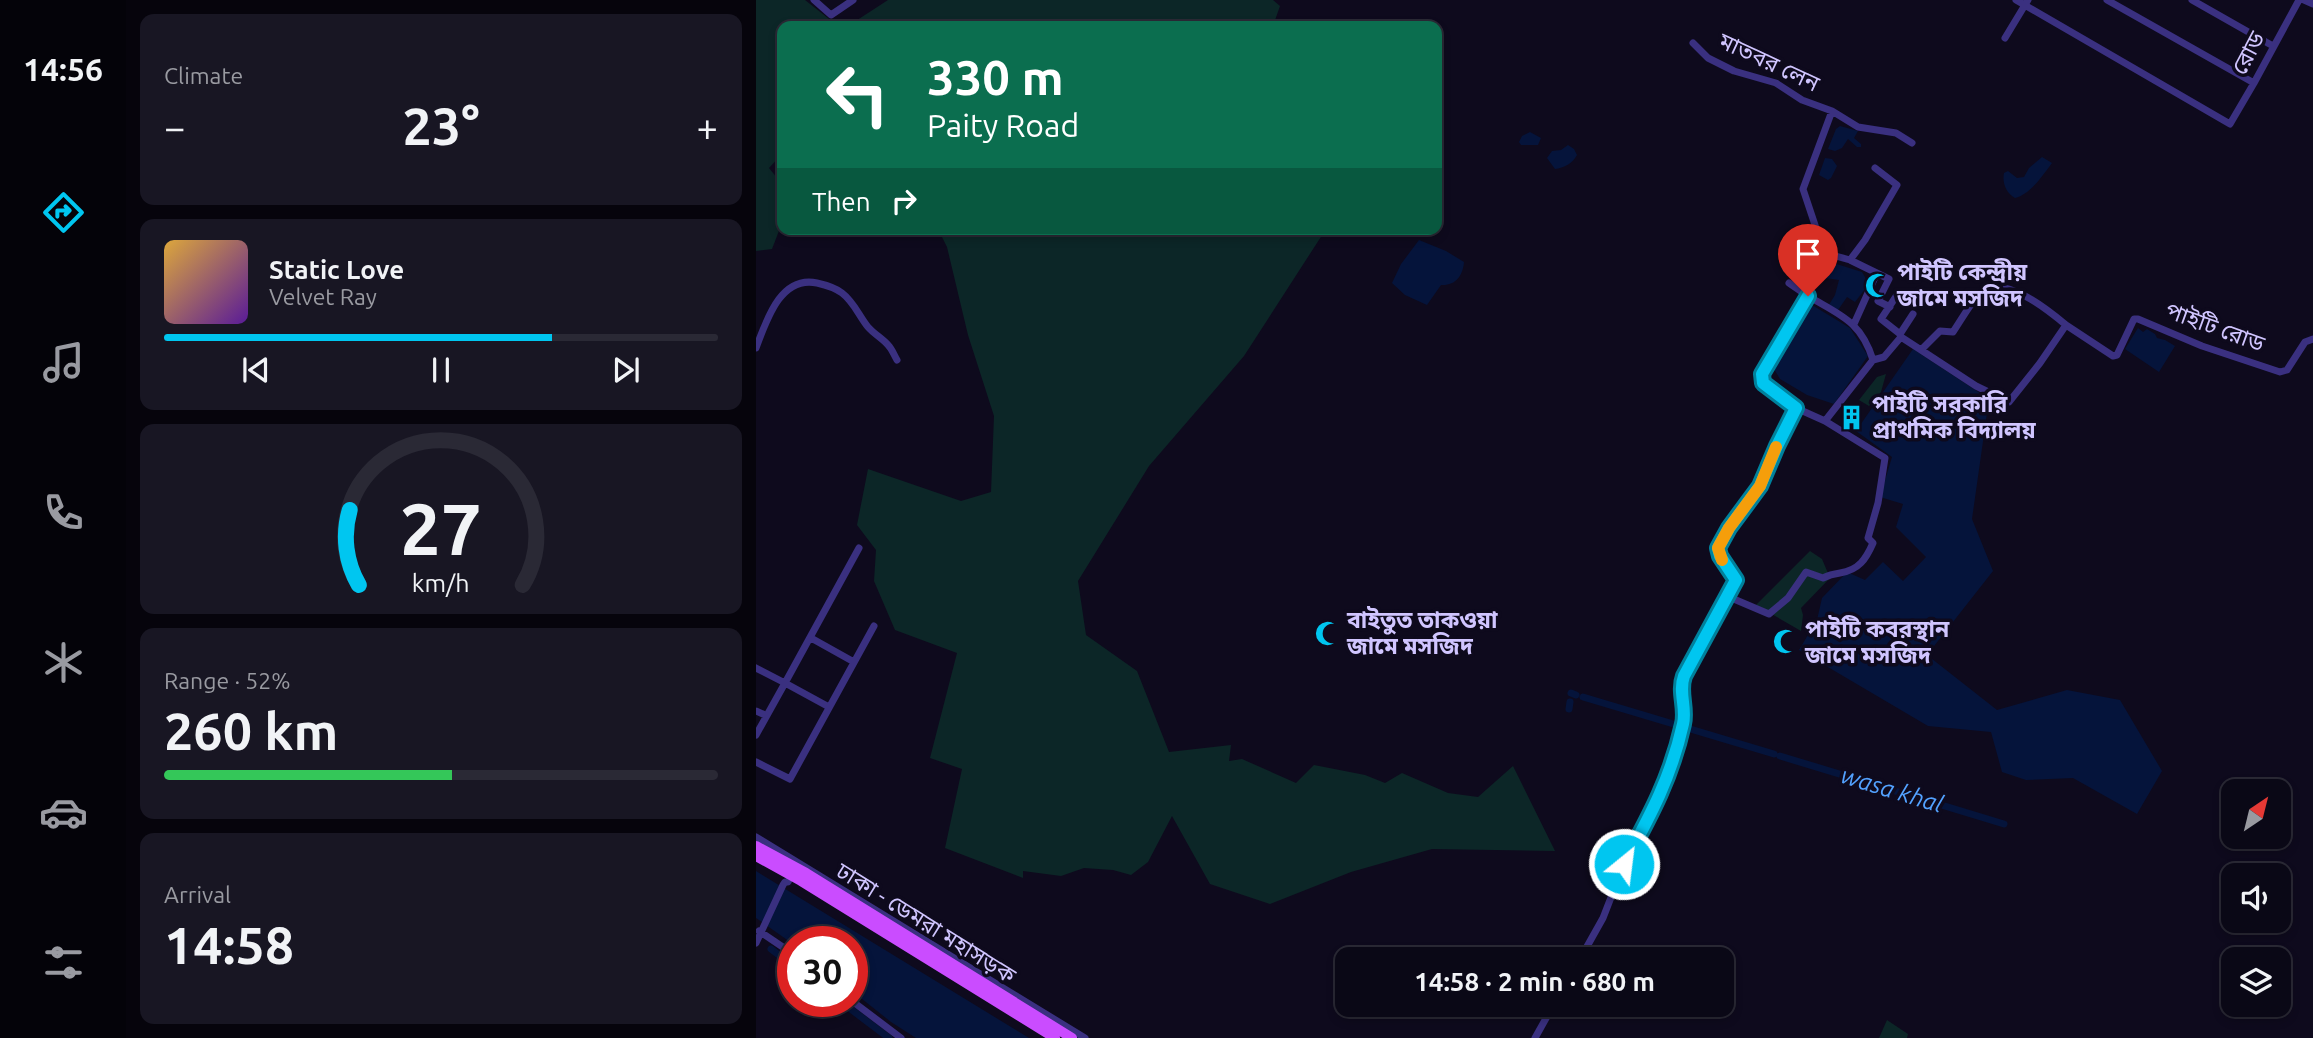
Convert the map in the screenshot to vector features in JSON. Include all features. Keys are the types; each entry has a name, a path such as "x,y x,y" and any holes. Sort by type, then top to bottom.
{"main road":[{"name":"ঢাকা - ডেমরা মহাসড়ক","path":"756,846 806,873 1072,1038"},
{"name":"ঢাকা - ডেমরা মহাসড়ক","path":"756,856 1055,1038"}],"street":[{"path":"814,0 831,15 853,0"},
{"path":"2006,38 2026,2 2016,0"},
{"path":"2107,0 2254,83"},
{"path":"2192,0 2273,46"},
{"path":"2302,0 2313,4"},
{"name":"রোড","path":"2026,2 2230,124 2302,0"},
{"name":"মাতবর লেন","path":"1693,43 1709,58 1734,71 1776,83 1802,100 1832,111 1858,127 1896,133 1912,144"},
{"name":"মাতবর লেন","path":"1821,252 1803,189 1832,111"},
{"path":"1850,260 1897,185 1875,168"},
{"path":"1729,597 1769,614 1788,598 1806,572 1823,578 1853,569 1865,561 1873,543 1868,538 1878,503 1885,458 1825,421 1796,408 1763,383 1762,374 1808,296 1821,252 1850,260 1889,279 1878,301 1890,307"},
{"path":"1854,324 1877,275"},
{"path":"756,348 768,318 782,295 794,285 811,282 829,286 843,294 897,359"},
{"path":"1789,282 1854,324 1869,345 1873,360"},
{"path":"1897,295 1881,319 1921,351 1976,386 2009,402 2066,325 2038,302 2012,291 1995,288 1980,293 1953,332 1940,331 1921,351"},
{"path":"1825,421 1873,360 1884,358 1913,314"},
{"name":"পাইটি রোড","path":"2066,325 2113,356 2117,355 2134,319 2138,319 2202,346 2280,372 2287,370 2305,342 2313,339"},
{"path":"1587,947 1603,918 1624,864 1662,792 1675,760 1684,717 1682,682 1691,660 1729,597 1736,580 1720,556 1718,548 1729,528 1760,486 1796,408"},
{"path":"756,736 859,548"},
{"path":"756,761 790,779 874,626"},
{"path":"811,638 854,662"},
{"path":"756,668 829,707"},
{"path":"756,711 765,716"},
{"path":"756,837 1085,1038"},
{"path":"756,943 760,929 784,883 788,882 797,861"},
{"path":"760,929 777,942"},
{"path":"868,1013 901,1038"},
{"path":"1535,1038 1547,1017"}],"green space":[{"path":"756,0 805,0 832,21 777,21 777,159 769,168 777,178 777,235 772,249 756,251"},
{"path":"888,0 1273,0 1280,6 1275,21 856,21"},
{"path":"941,235 1322,235 1244,356 1149,466 1078,581 1086,635 1137,671 1169,752 1231,745 1229,761 1242,759 1296,783 1314,765 1365,775 1385,783 1402,773 1448,793 1478,797 1513,766 1555,851 1432,849 1351,872 1270,904 1210,884 1172,816 1148,862 1131,875 1113,870 1084,868 1061,876 1023,871 1023,878 945,848 962,769 930,758 957,653 895,630 874,581 876,550 857,525 868,469 961,501 991,492 994,416 968,335 947,247"},
{"path":"1886,374 1881,392 1869,406 1859,400 1877,377"},
{"path":"1810,551 1822,559 1830,578 1801,608 1801,631 1756,605"},
{"path":"1887,1020 1908,1034 1907,1038 1879,1038"}],"water":[{"path":"1840,126 1858,131 1854,138 1861,147 1848,139 1842,148 1835,151 1828,149 1836,129"},
{"path":"1530,132 1541,138 1538,145 1521,145 1519,142 1522,136"},
{"path":"1568,145 1577,155 1568,165 1555,169 1547,158 1552,151 1561,150"},
{"path":"2042,157 2052,163 2040,179 2026,193 2015,198 2012,196 2005,187 2004,173 2008,171 2017,178 2024,177 2029,168"},
{"path":"1825,158 1832,159 1837,166 1828,180 1819,175"},
{"path":"1419,240 1464,262 1457,279 1450,284 1441,285 1427,305 1405,295 1392,283 1401,264"},
{"path":"1827,261 1862,272 1869,284 1855,302 1847,297 1836,313 1827,308 1835,295 1839,280 1818,277"},
{"path":"1807,302 1850,328 1868,356 1834,404 1807,395 1780,379 1771,364"},
{"path":"2138,328 2143,332 2147,329 2157,338 2175,346 2159,372 2125,349"},
{"path":"1913,349 1989,399 1972,519 1993,571 1927,655 1997,710 2067,690 2120,700 2162,771 2137,814 2073,778 2026,780 2002,772 1991,732 1928,726 1799,650 1817,620 1822,598 1847,572 1865,580 1883,562 1903,581 1926,557 1896,527 1903,504 1880,497 1892,457 1856,431"},
{"path":"756,871 846,926 777,926 777,933 756,918"},
{"path":"868,940 1029,1038 916,1038 868,1004"}],"waterway":[{"name":"wasa khal","path":"1571,693 1576,695"},
{"path":"1583,697 1774,754"},
{"name":"wasa khal","path":"1569,709 1570,702"},
{"name":"wasa khal","path":"1780,756 2004,824"},
{"path":"771,949 777,954"},
{"path":"861,1017 889,1038"}],"slow traffic":[{"path":"1722,560 1718,548 1729,528 1760,486 1776,447"}],"place":[{"name":"পাইটি কেন্দ্রীয় জামে মসজিদ","path":"1877,285"},
{"name":"পাইটি সরকারি প্রাথমিক বিদ্যালয়","path":"1852,417"},
{"name":"বাইতুত তাকওয়া জামে মসজিদ","path":"1327,633"},
{"name":"পাইটি কবরস্থান জামে মসজিদ","path":"1785,642"}],"route":[{"path":"1624,864 1653,812 1675,760 1684,717 1681,688 1684,676 1736,580 1720,556 1718,548 1729,528 1760,486 1796,408 1763,383 1762,374 1808,296"}]}
